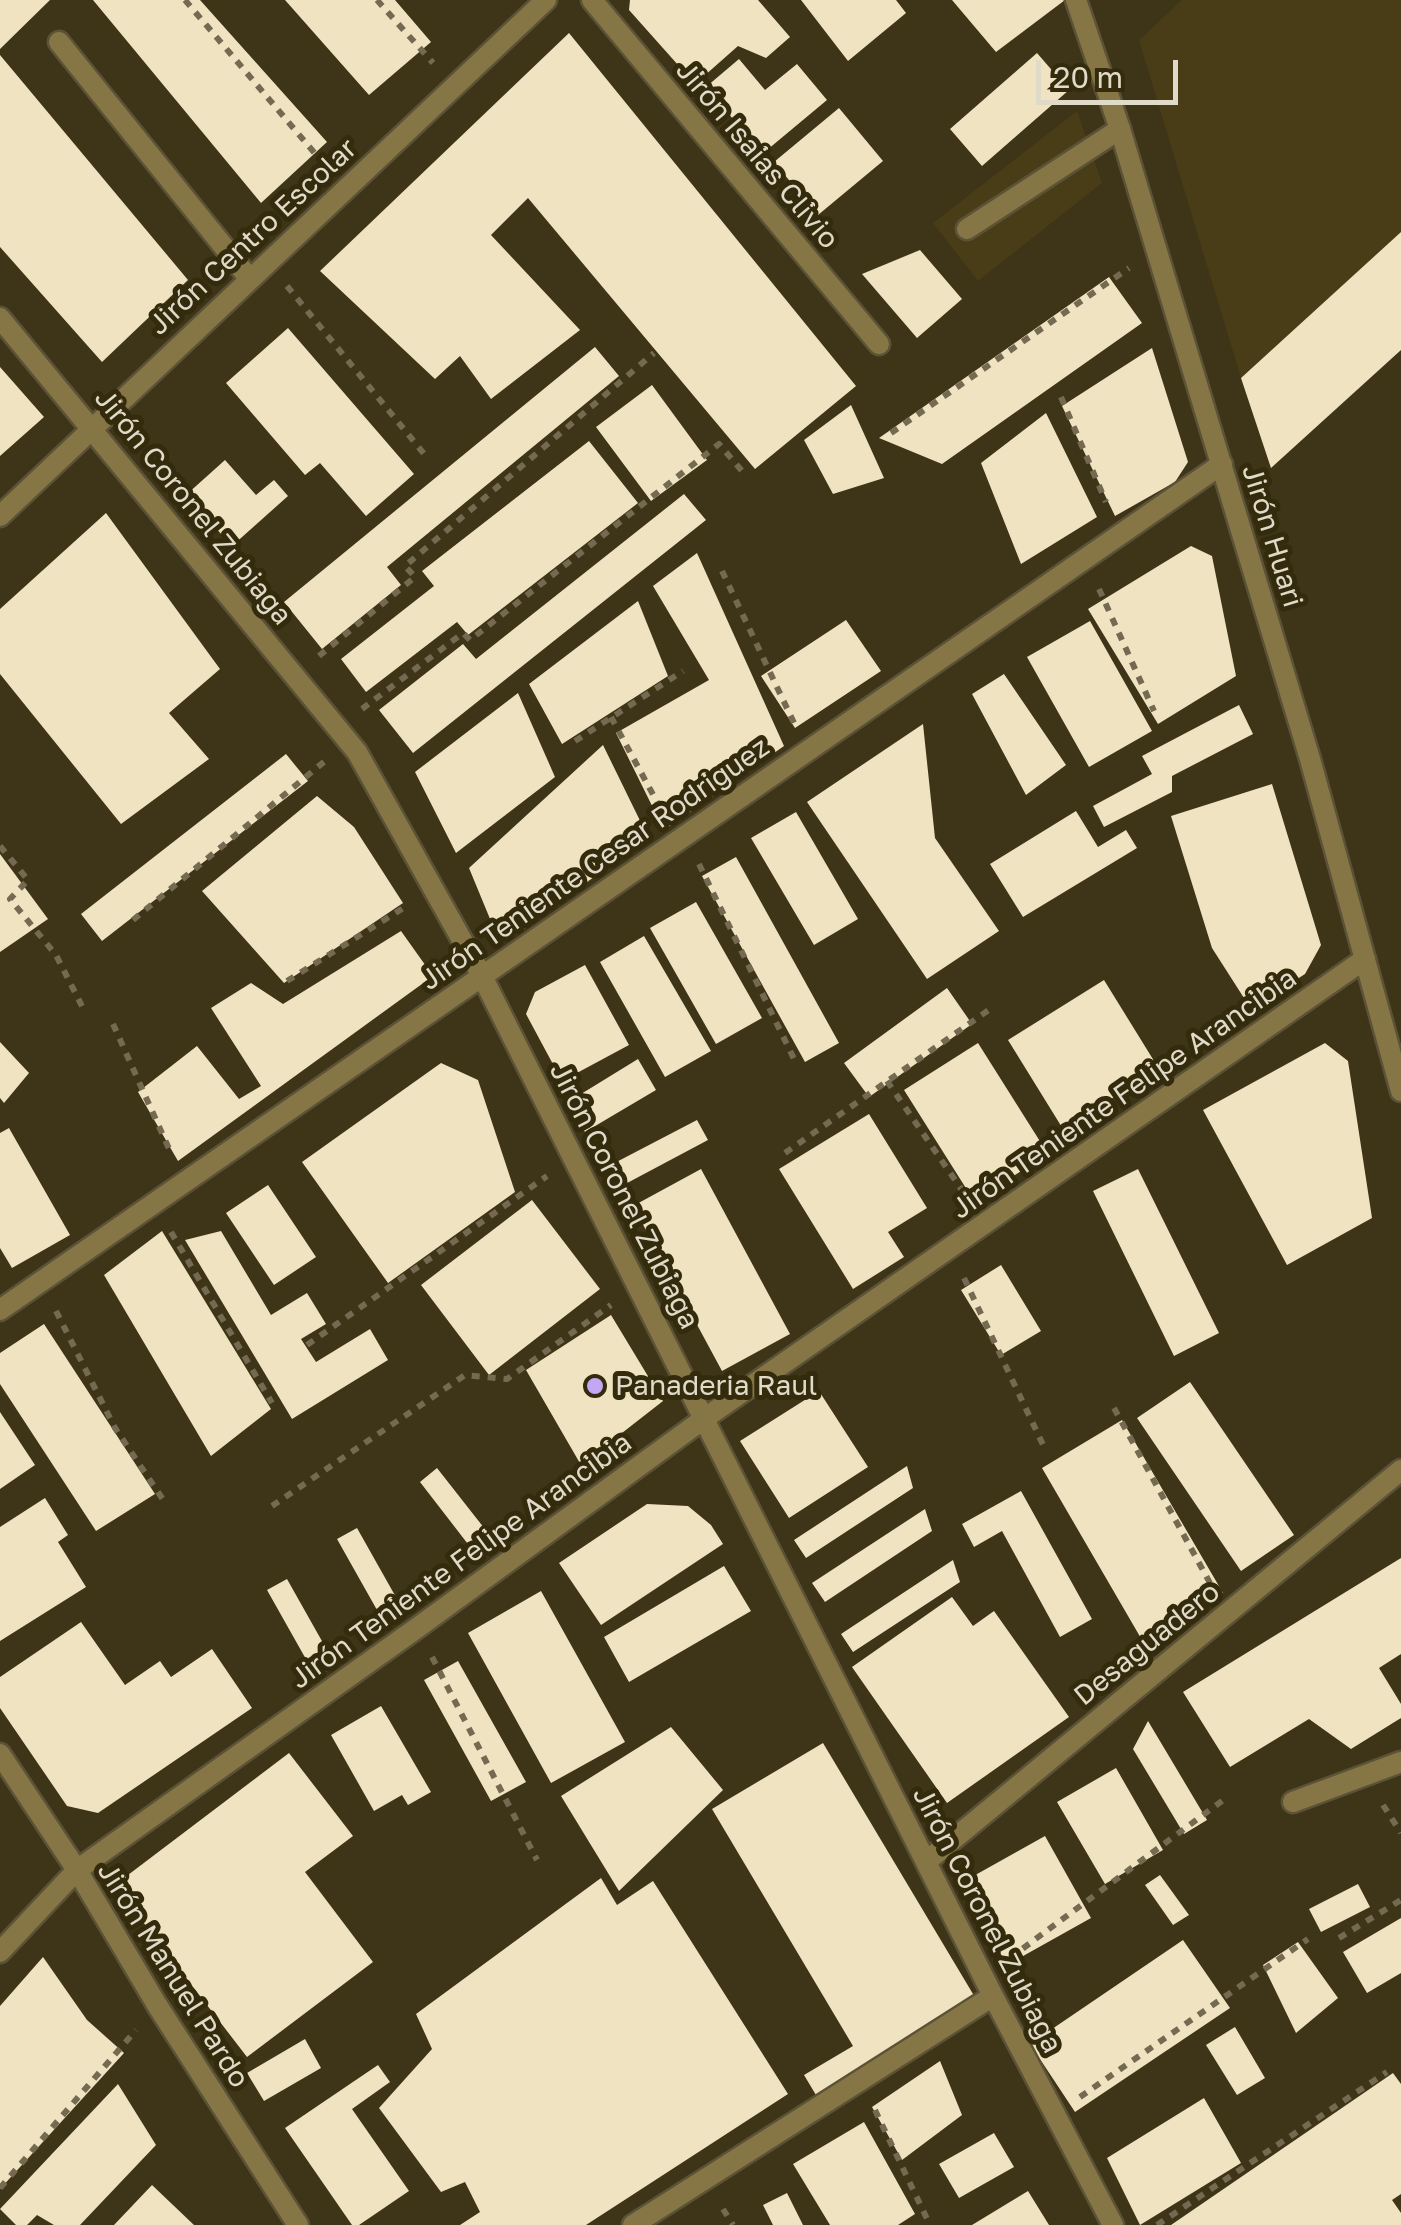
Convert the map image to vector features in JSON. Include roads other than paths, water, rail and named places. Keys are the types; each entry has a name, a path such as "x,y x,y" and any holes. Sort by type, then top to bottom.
{"street":[{"name":"Jirón Centro Escolar","path":"0,516 546,0"},
{"name":"Jirón Isaias Clivio","path":"592,0 879,344"},
{"name":"Jirón Huari","path":"1076,0 1120,128 1310,759 1401,1091"},
{"path":"60,42 250,278"},
{"path":"967,228 1120,128"},
{"name":"Jirón Coronel Zubiaga","path":"0,318 357,752 482,976 988,1987 1113,2225"},
{"name":"Jirón Teniente Cesar Rodriguez","path":"0,1310 1222,464"},
{"name":"Jirón Teniente Felipe Arancibia","path":"0,1952 77,1870 705,1418 1365,959"},
{"name":"Desaguadero","path":"927,1860 1401,1470"},
{"name":"Jirón Manuel Pardo","path":"0,1754 77,1870 157,2005 298,2225"},
{"path":"1294,1802 1401,1762"},
{"path":"633,2225 860,2081 988,1987"}],"place":[{"name":"Panaderia Raul","path":"595,1386"}]}
